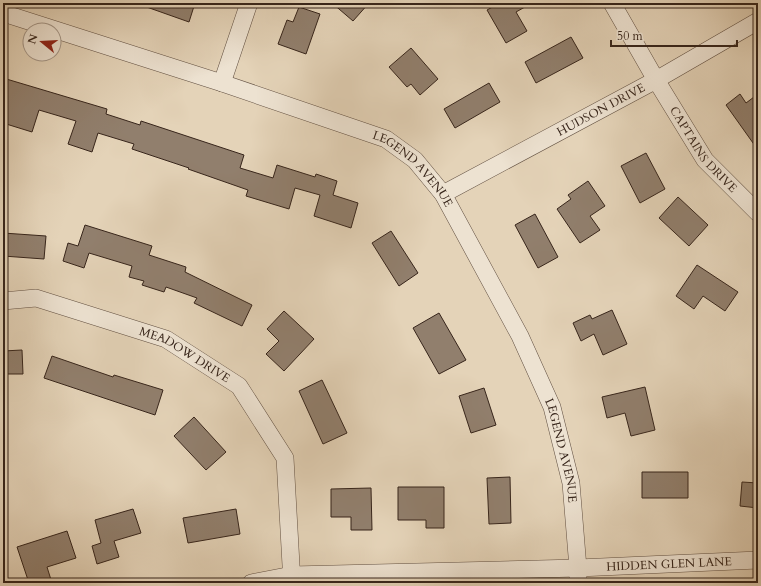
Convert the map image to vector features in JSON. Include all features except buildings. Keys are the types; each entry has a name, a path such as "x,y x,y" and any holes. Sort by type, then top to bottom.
{"street":[{"path":"222,83 249,3"},
{"name":"CAPTAINS DRIVE","path":"612,3 656,80 705,160 758,213"},
{"name":"LEGEND AVENUE","path":"3,13 222,83 386,139 416,160 443,194 520,336 552,407 571,483 578,576"},
{"name":"HUDSON DRIVE","path":"443,194 656,80 758,21"},
{"name":"MEADOW DRIVE","path":"3,301 36,298 166,339 239,386 285,458 292,579"},
{"name":"HIDDEN GLEN LANE","path":"251,583 292,579 578,576 758,560"}]}
